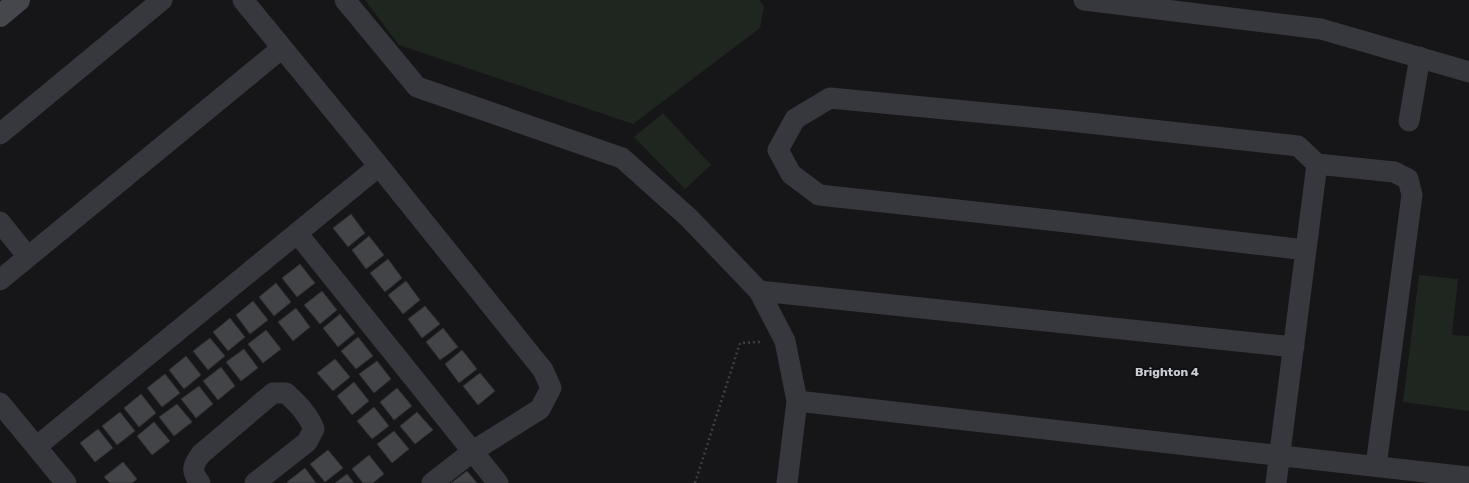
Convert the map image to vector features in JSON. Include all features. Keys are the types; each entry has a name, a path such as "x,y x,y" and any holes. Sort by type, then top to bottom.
{"main road":[{"path":"0,16 19,0"}],"street":[{"path":"0,134 162,0"},
{"path":"243,0 543,370 551,388 540,409 473,451 432,483"},
{"path":"345,0 417,87 622,158 690,218 759,291 785,341 797,401 787,483"},
{"path":"1086,0 1320,29 1469,72"},
{"path":"0,280 282,48"},
{"path":"1409,121 1420,57"},
{"path":"1306,250 819,195 791,174 778,150 795,120 830,98 1070,120 1298,146 1317,164 1394,172 1408,179 1412,195 1376,466"},
{"path":"1276,483 1317,164"},
{"path":"36,447 379,166"},
{"path":"0,222 28,257"},
{"path":"297,233 498,483"},
{"path":"759,291 1294,347"},
{"path":"200,483 194,475 194,464 201,454 273,393 286,393 310,419 314,429 307,442 255,483"},
{"path":"797,401 1469,477"},
{"path":"0,403 66,483"}],"path":[{"path":"695,483 740,343 785,341"}],"shaded area":[{"path":"365,0 759,0 764,6 760,28 633,124 399,45"},
{"path":"663,113 711,165 685,189 634,137"},
{"path":"1419,275 1458,279 1452,335 1469,336 1469,411 1403,402"}],"building":[{"path":"351,214 365,233 348,247 333,228"},
{"path":"369,236 384,255 366,269 352,250"},
{"path":"388,259 402,278 385,292 370,273"},
{"path":"300,264 315,283 297,297 282,278"},
{"path":"406,281 420,300 403,314 388,295"},
{"path":"276,283 291,302 274,316 259,297"},
{"path":"322,291 337,310 320,324 304,305"},
{"path":"253,301 268,320 250,334 236,315"},
{"path":"425,306 440,324 422,338 408,319"},
{"path":"296,308 310,327 293,341 278,322"},
{"path":"340,314 355,333 338,347 323,328"},
{"path":"230,318 245,337 228,351 213,332"},
{"path":"443,328 458,347 440,360 426,342"},
{"path":"266,330 281,349 263,363 248,344"},
{"path":"358,337 373,356 356,369 341,351"},
{"path":"210,338 225,356 208,370 193,351"},
{"path":"244,349 258,368 241,381 226,362"},
{"path":"462,350 477,369 459,383 445,364"},
{"path":"186,356 201,375 184,389 169,370"},
{"path":"335,359 350,377 333,391 317,373"},
{"path":"377,361 391,379 374,393 359,374"},
{"path":"221,367 235,386 218,400 203,381"},
{"path":"480,373 495,391 478,405 463,386"},
{"path":"165,374 180,393 162,407 147,388"},
{"path":"354,382 369,401 352,415 337,396"},
{"path":"199,386 213,404 196,418 181,399"},
{"path":"397,388 412,406 394,420 380,402"},
{"path":"141,394 156,413 139,427 124,408"},
{"path":"177,404 192,422 174,436 159,417"},
{"path":"374,407 389,426 372,439 357,421"},
{"path":"120,412 135,431 117,445 102,426"},
{"path":"417,412 433,430 415,444 400,426"},
{"path":"154,422 170,441 152,455 137,436"},
{"path":"98,429 113,448 95,462 80,443"},
{"path":"394,431 409,449 392,463 377,444"},
{"path":"328,450 343,468 325,482 310,464"},
{"path":"369,455 384,474 373,483 363,483 352,469"},
{"path":"123,462 137,479 132,483 110,483 104,477"},
{"path":"305,468 316,483 287,482"},
{"path":"467,471 477,483 451,483"},
{"path":"347,474 354,483 335,483"}],"district":[{"name":"Brighton 4","path":"1167,372"}]}
